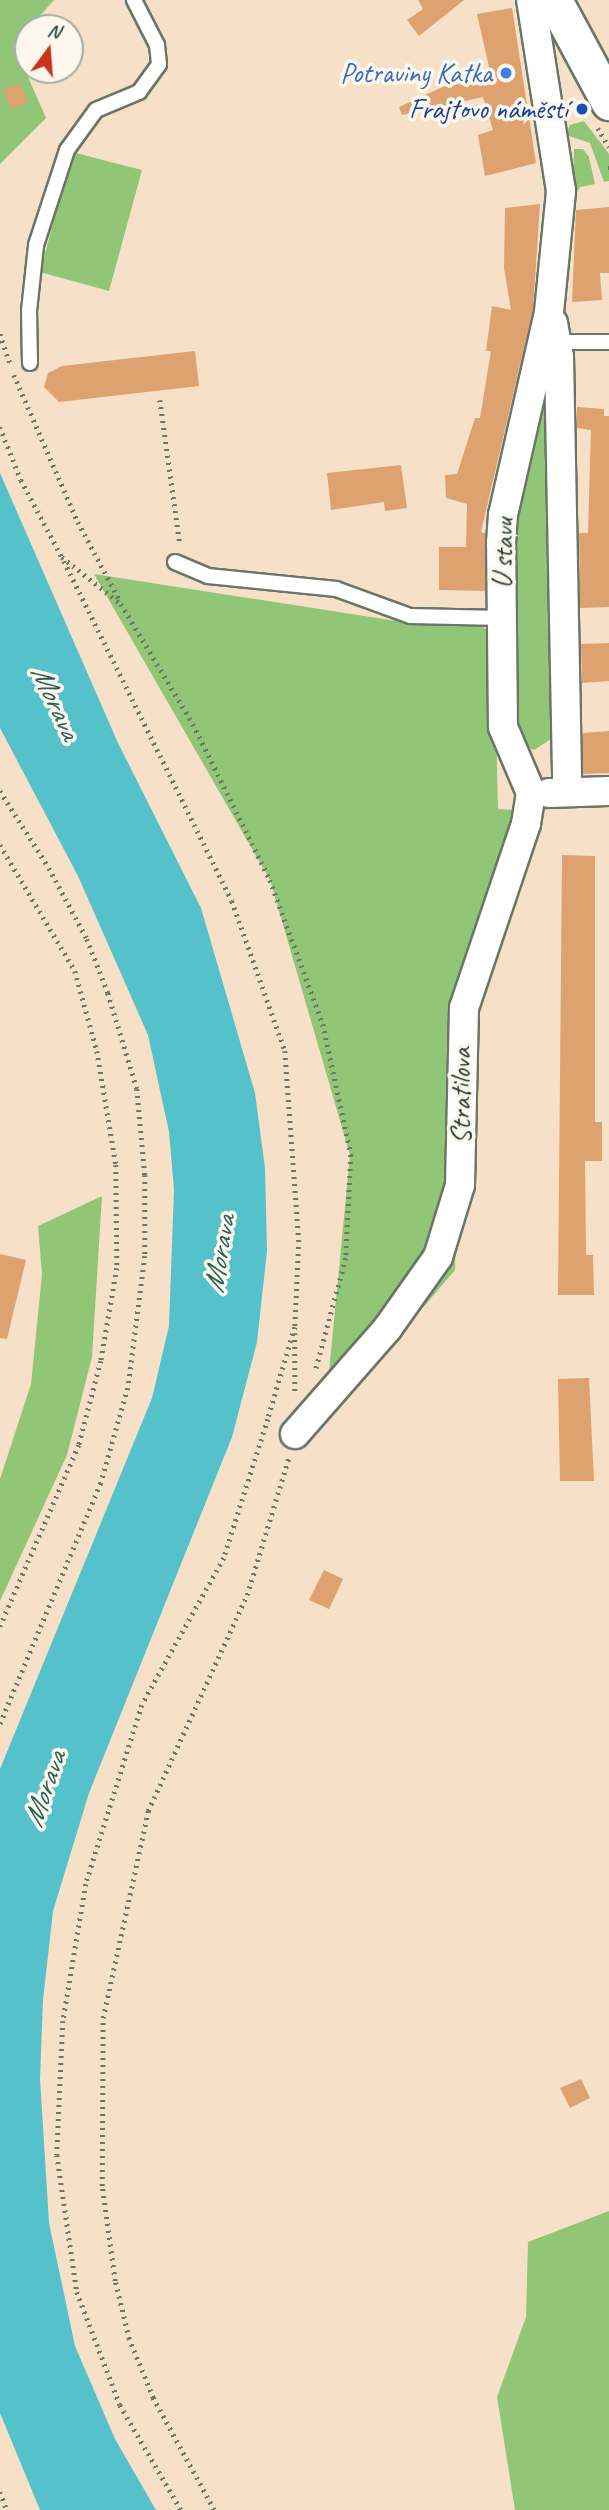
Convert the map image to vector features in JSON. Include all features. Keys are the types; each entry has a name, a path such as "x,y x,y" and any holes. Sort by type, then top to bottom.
{"street":[{"path":"539,4 608,98"},
{"name":"U stavu","path":"531,793 503,727 503,515 549,312 560,167 550,119 539,4"},
{"name":"U stavu","path":"549,312 557,342 567,792"},
{"path":"531,793 609,792"},
{"name":"Stratilova","path":"295,1434 387,1329 438,1257 460,1185 464,1008 526,824 531,793"}],"lane":[{"path":"30,363 34,256 44,209 63,159 77,131 96,110 139,92 159,64 158,45 134,0"},
{"path":"557,342 609,342"},
{"path":"178,563 208,576 337,589 410,616 502,618"}],"path":[{"path":"0,334 78,522 121,604 193,724 270,880 323,1024 351,1155 346,1258 312,1381"},
{"path":"160,400 178,563"},
{"path":"0,427 21,480 62,557 232,901 285,1051 299,1240 295,1327 295,1434 247,1595 224,1636 148,1811 103,2018 100,2102 106,2213 115,2281 129,2339 187,2465 214,2510"},
{"path":"62,557 121,604"},
{"path":"0,791 62,892 108,993 137,1089 145,1175 145,1256 128,1388 101,1483 0,1724"},
{"path":"0,845 75,971 97,1052 116,1164 117,1268 101,1361 79,1445 0,1628"},
{"path":"181,2510 120,2405 77,2292 57,2155 63,2021 86,1884 142,1705 224,1558 295,1327"},
{"path":"0,2492 7,2510"}],"green space":[{"path":"0,0 54,0 42,14 14,14 14,84 31,84 46,118 0,164"},
{"path":"584,121 609,154 609,181 604,182 590,143 566,135 570,125"},
{"path":"574,149 583,149 589,157 595,184 580,187 573,199"},
{"path":"72,152 142,170 109,291 40,272"},
{"path":"549,378 554,737 534,750 520,744 511,727 509,525"},
{"path":"94,574 403,622 483,627 494,636 498,809 517,810 463,1016 455,1270 324,1424 350,1155 270,880"},
{"path":"102,1196 92,1357 67,1455 0,1601 0,1479 31,1384 42,1274 38,1226"},
{"path":"609,2211 609,2510 515,2510 497,2397 526,2317 528,2242"}],"water":[{"name":"Morava","path":"0,473 118,743 201,908 255,1093 265,1168 267,1251 257,1342 232,1437 89,1793 53,1911 43,2000 40,2079 49,2223 75,2346 115,2439 156,2510 40,2510 0,2413 0,1769 152,1398 169,1326 174,1189 169,1132 148,1035 78,876 0,728"}],"building":[{"path":"418,0 464,0 419,36 407,20 423,9"},
{"path":"512,8 536,163 485,176 478,135 493,130 483,97 402,115 399,107 447,85 491,76 477,14"},
{"path":"19,84 28,102 11,109 3,90"},
{"path":"540,204 533,309 481,532 485,533 485,591 439,590 439,547 466,547 467,504 446,498 445,475 457,474 475,418 480,418 491,351 486,351 492,306 511,310 504,268 505,208"},
{"path":"609,207 609,273 600,273 602,300 572,302 576,210"},
{"path":"195,351 199,386 59,402 44,387 48,373 62,366"},
{"path":"577,407 604,409 604,416 609,416 609,607 580,608 579,533 588,533 591,430 577,428"},
{"path":"401,465 407,508 385,511 384,502 331,510 327,473"},
{"path":"609,643 609,681 582,683 581,644"},
{"path":"609,731 609,773 583,774 583,733"},
{"path":"562,855 595,856 595,1122 602,1122 602,1161 585,1161 586,1255 593,1255 594,1295 558,1295"},
{"path":"0,1254 26,1260 7,1339 0,1338"},
{"path":"589,1378 594,1481 560,1481 558,1379"},
{"path":"324,1570 343,1579 329,1609 309,1600"},
{"path":"581,2079 590,2098 570,2108 560,2088"}],"place":[{"name":"Potraviny Katka","path":"506,73"},
{"name":"Frajtovo náměstí","path":"582,109"}]}
